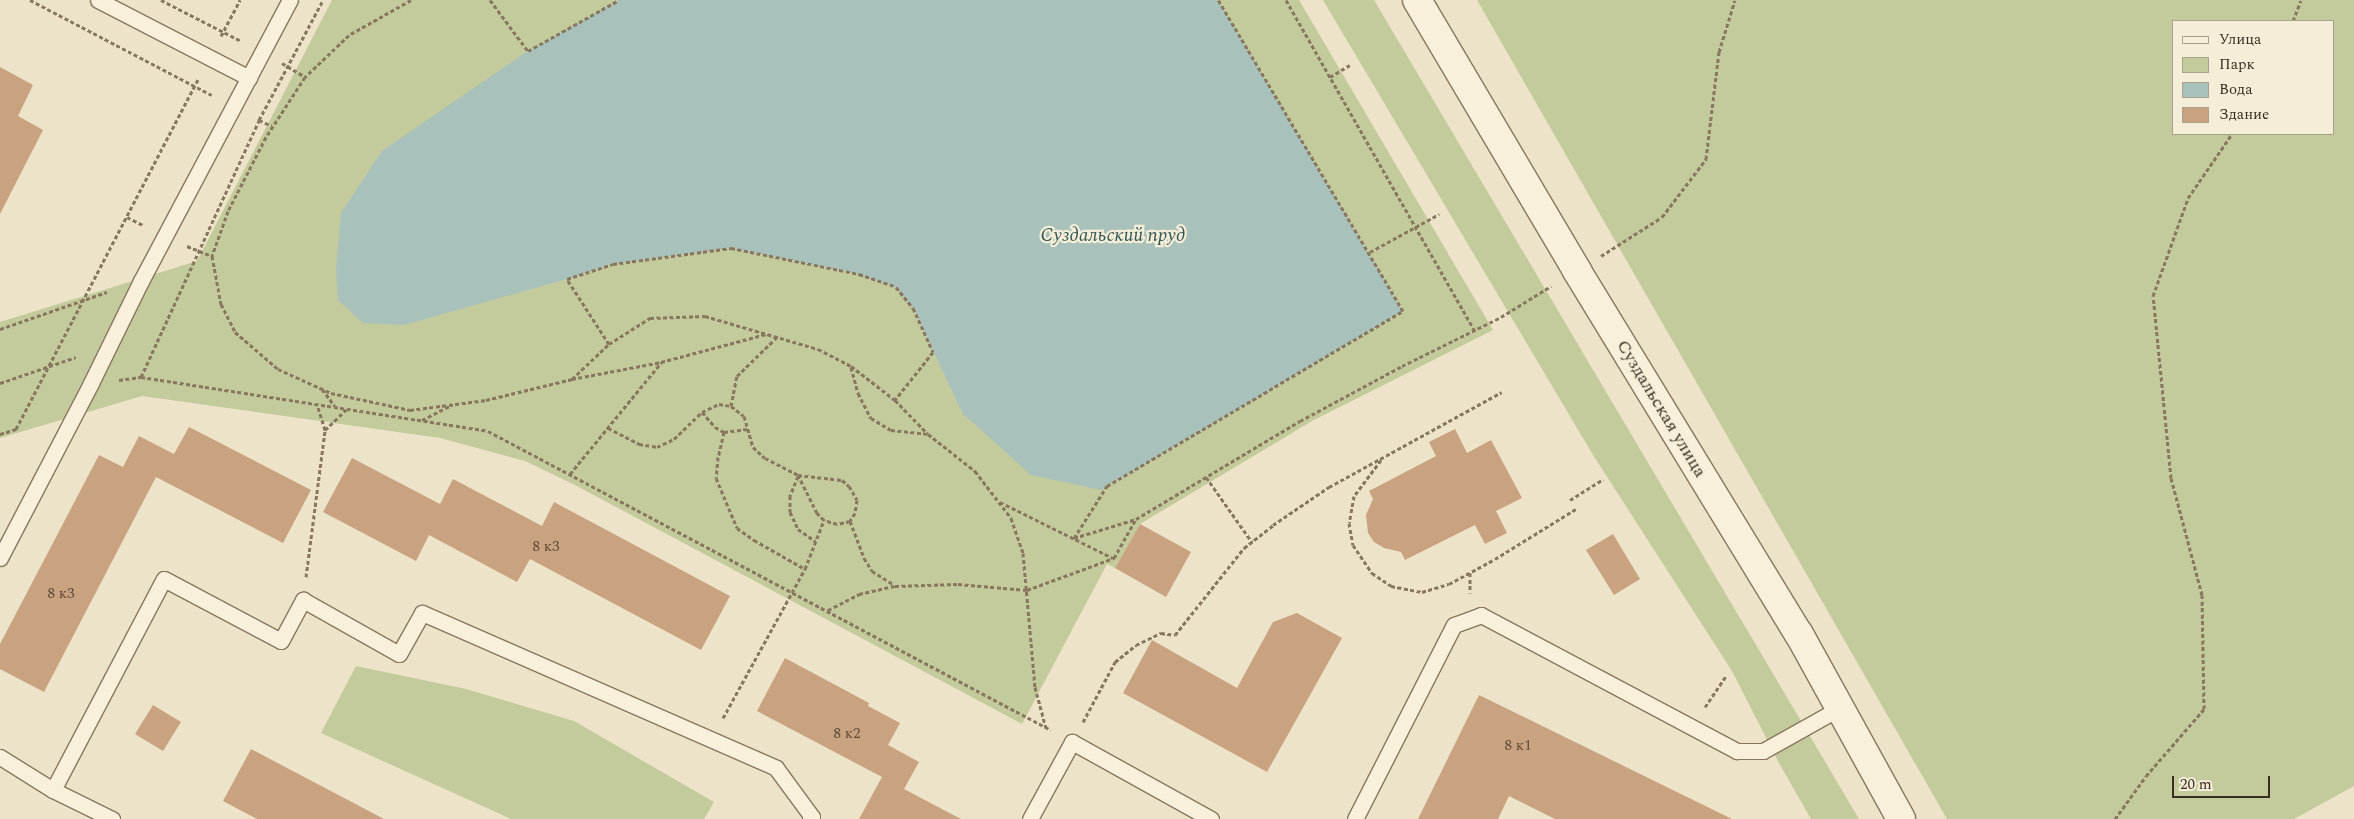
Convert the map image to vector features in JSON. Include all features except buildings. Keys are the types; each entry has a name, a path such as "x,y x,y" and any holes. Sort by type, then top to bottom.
{"street":[{"name":"Суздальская улица","path":"1417,0 1577,271 1799,634 1901,819"}],"lane":[{"path":"98,0 248,78"},
{"path":"0,558 91,383 141,281 290,0"},
{"path":"53,790 164,580 281,642 303,600 399,654 422,613 776,768 812,817 810,819"},
{"path":"1355,819 1454,625 1481,615 1737,751 1763,751 1840,708"},
{"path":"1030,819 1072,742 1211,819"},
{"path":"0,757 53,790 112,819"}],"path":[{"path":"30,0 272,126"},
{"path":"161,0 305,76"},
{"path":"0,434 16,429 240,0"},
{"path":"141,377 259,120 323,0"},
{"path":"411,0 349,35 305,76 272,126 228,211 212,256 221,304 235,332 278,369 322,389 331,393 410,410 486,400 572,379 661,362 766,334"},
{"path":"490,0 528,51 619,0"},
{"path":"1074,538 1107,486 1403,311 1370,252 1218,0"},
{"path":"1286,0 1474,330"},
{"path":"1614,248 1662,217 1706,159 1719,52 1735,0"},
{"path":"2293,20 2301,0"},
{"path":"1330,77 1350,64"},
{"path":"2115,819 2146,776 2204,709 2202,595 2171,478 2154,296 2188,198 2231,135"},
{"path":"1370,252 1439,214"},
{"path":"609,344 567,279 613,264 730,248 859,274 896,287 913,308 933,352 895,400"},
{"path":"0,329 141,281"},
{"path":"572,379 609,344 650,318 705,316 818,349 851,366 895,400 928,434 975,471 1011,518 1023,553 1035,687 1046,728"},
{"path":"1074,538 1136,519 1300,420 1500,317"},
{"path":"731,406 737,376 777,337"},
{"path":"0,383 109,346"},
{"path":"570,474 661,362"},
{"path":"851,366 858,393 871,418 891,430 928,434"},
{"path":"91,383 141,377 488,431 828,610 1072,742"},
{"path":"322,389 336,407"},
{"path":"1091,707 1115,662 1136,645 1160,634 1175,635 1244,548 1273,524 1329,487 1502,392"},
{"path":"303,600 325,430 317,404"},
{"path":"422,420 455,404"},
{"path":"608,428 639,444 657,447 674,438 702,412 719,404 731,406 744,416 753,447 760,454 798,475 842,480 849,486 857,500 855,512 850,521 837,524 824,520 818,513 798,475"},
{"path":"325,430 347,409"},
{"path":"702,412 724,432 748,429"},
{"path":"724,432 718,456 716,478 737,528 805,569"},
{"path":"1383,457 1354,496 1349,523 1353,545 1362,559 1372,573 1391,586 1422,592 1450,584 1495,560 1576,509"},
{"path":"798,475 790,496 790,512 798,529 815,540"},
{"path":"1206,477 1252,542"},
{"path":"1570,500 1602,480"},
{"path":"998,502 1114,558"},
{"path":"828,610 859,594 895,586 958,584 1026,590 1114,558 1136,519"},
{"path":"711,740 805,569 824,520"},
{"path":"850,521 864,558 872,571 895,586"}],"green space":[{"path":"332,0 1299,0 1493,330 1312,421 1140,524 1115,568 1107,564 1022,724 573,484 525,461 440,438 142,396 0,438 0,322 197,261"},
{"path":"1323,0 1374,0 1859,819 1811,819 1780,765 1732,671 1593,455"},
{"path":"1477,0 2354,0 2354,786 2294,819 1947,819"},
{"path":"356,666 466,689 574,721 714,802 704,819 511,819 321,733"}],"water":[{"name":"Суздальский пруд","path":"619,0 1218,0 1403,311 1101,490 1031,475 963,414 913,308 896,288 859,274 730,248 613,264 567,279 404,325 363,323 338,300 336,269 341,213 382,151 528,51"}]}
